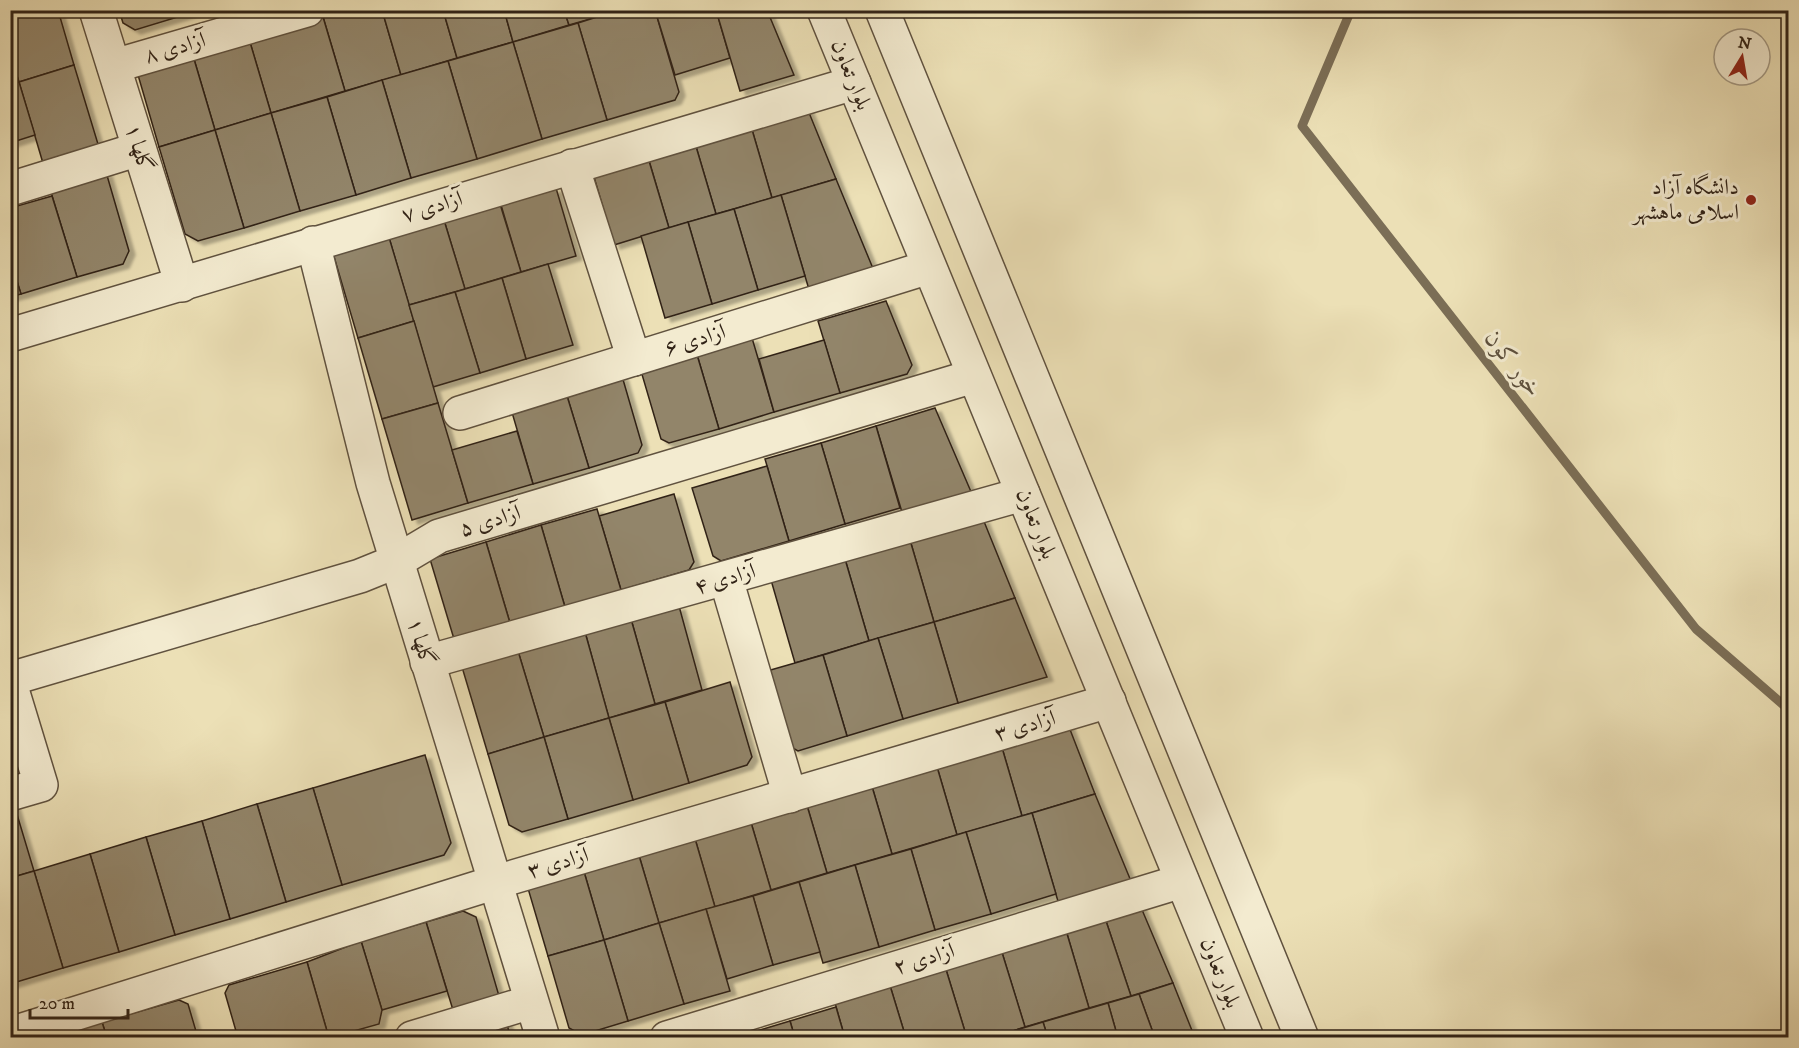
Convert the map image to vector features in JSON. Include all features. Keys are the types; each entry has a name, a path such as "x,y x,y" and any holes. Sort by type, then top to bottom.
{"street":[{"name":"گلها ۱","path":"96,10 182,285"},
{"name":"آزادی ۸","path":"114,66 307,10"},
{"name":"بلوار تعاون","path":"824,10 1247,1038"},
{"path":"882,10 1302,1038"},
{"name":"آزادی ۷","path":"10,335 854,83"},
{"path":"10,189 139,149"},
{"path":"572,166 634,359"},
{"name":"گلها ۱","path":"313,243 373,483 493,883 543,1038"},
{"name":"آزادی ۶","path":"460,413 929,267"},
{"name":"آزادی ۵","path":"10,681 360,576 397,561 440,536 974,376"},
{"name":"آزادی ۴","path":"427,662 1023,494"},
{"path":"726,579 790,795"},
{"path":"10,681 41,785 10,794"},
{"name":"آزادی ۳","path":"10,1034 493,883 1109,701"},
{"name":"آزادی ۲","path":"667,1038 1182,881"},
{"path":"412,1038 531,1002"}],"building":[{"path":"10,10 58,10 74,65 19,82 10,54"},
{"path":"119,10 180,10 181,16 135,30 123,23"},
{"path":"180,10 200,10 181,16"},
{"path":"321,10 382,10 401,75 345,91"},
{"path":"382,10 443,10 457,58 401,75"},
{"path":"443,10 504,10 513,42 457,58"},
{"path":"504,10 564,10 569,25 513,42"},
{"path":"564,10 615,10 615,12 569,25"},
{"path":"619,10 655,10 679,92 675,100 607,120 578,23"},
{"path":"655,10 716,10 730,58 675,75"},
{"path":"716,10 767,10 794,75 740,91"},
{"path":"323,17 345,91 271,113 249,39"},
{"path":"578,23 607,120 542,139 513,42"},
{"path":"247,32 271,113 215,130 191,49"},
{"path":"513,42 542,139 477,159 448,61"},
{"path":"191,49 215,130 159,147 138,75"},
{"path":"10,54 19,82 10,84"},
{"path":"448,61 477,159 411,178 382,80"},
{"path":"74,65 101,154 45,170 19,82"},
{"path":"382,80 411,178 356,195 327,97"},
{"path":"19,82 35,135 10,143 10,84"},
{"path":"801,93 836,179 772,198 746,109"},
{"path":"327,97 356,195 300,211 271,113"},
{"path":"271,113 300,211 244,228 215,130"},
{"path":"748,116 772,198 716,214 692,133"},
{"path":"215,130 244,228 198,241 185,234 159,147"},
{"path":"692,133 716,214 669,228 645,147"},
{"path":"649,161 669,228 614,245 594,177"},
{"path":"106,172 129,251 123,264 77,277 50,189"},
{"path":"836,179 879,283 813,303 781,195"},
{"path":"556,188 576,256 521,272 501,205"},
{"path":"496,191 521,272 465,289 440,207"},
{"path":"781,195 805,276 758,290 734,209"},
{"path":"52,196 77,277 21,294 10,259 10,208"},
{"path":"440,207 465,289 409,305 385,224"},
{"path":"734,209 758,290 712,304 688,222"},
{"path":"688,222 712,304 665,318 641,236"},
{"path":"385,224 414,321 358,338 332,250"},
{"path":"10,259 21,294 10,297"},
{"path":"548,264 573,345 526,359 502,278"},
{"path":"502,278 526,359 480,373 455,292"},
{"path":"455,292 480,373 433,387 409,305"},
{"path":"886,301 912,365 907,374 840,393 818,321"},
{"path":"414,321 438,403 382,419 358,338"},
{"path":"752,338 774,412 719,429 695,348"},
{"path":"824,340 840,393 774,412 759,359"},
{"path":"695,348 719,429 669,443 661,439 641,371"},
{"path":"622,376 642,445 638,453 589,468 564,386"},
{"path":"564,386 589,468 533,484 511,409"},
{"path":"438,403 468,503 412,520 382,419"},
{"path":"935,408 975,501 905,522 876,426"},
{"path":"876,426 900,508 845,524 821,443"},
{"path":"517,431 533,484 468,503 452,450"},
{"path":"821,443 845,524 789,541 765,459"},
{"path":"767,466 789,541 721,561 713,556 692,488"},
{"path":"674,494 694,562 689,570 621,590 599,516"},
{"path":"597,509 621,590 565,607 541,525"},
{"path":"983,519 1015,598 934,622 910,540"},
{"path":"541,525 565,607 510,623 486,542"},
{"path":"910,540 934,622 869,641 845,559"},
{"path":"486,542 510,623 454,639 430,559"},
{"path":"845,559 869,641 795,663 771,580"},
{"path":"1015,598 1047,677 958,703 934,622"},
{"path":"679,606 702,690 655,704 631,619"},
{"path":"631,619 655,704 609,718 585,632"},
{"path":"934,622 958,703 903,719 878,638"},
{"path":"585,632 609,718 544,737 518,651"},
{"path":"878,638 903,719 847,736 823,655"},
{"path":"518,651 544,737 488,754 462,667"},
{"path":"823,655 847,736 798,751 789,746 767,671"},
{"path":"730,682 752,757 747,765 689,783 665,702"},
{"path":"665,702 689,783 633,800 609,718"},
{"path":"1064,714 1095,794 1022,816 998,734"},
{"path":"609,718 633,800 568,819 544,737"},
{"path":"998,734 1022,816 957,835 935,760"},
{"path":"544,737 568,819 522,832 509,825 488,754"},
{"path":"425,755 451,843 444,855 342,885 313,788"},
{"path":"935,760 957,835 892,854 868,773"},
{"path":"868,773 892,854 827,873 803,792"},
{"path":"313,788 342,885 286,902 257,804"},
{"path":"803,792 827,873 771,890 747,809"},
{"path":"1095,794 1133,886 1060,908 1032,813"},
{"path":"13,801 34,871 10,878 10,802"},
{"path":"257,804 286,902 230,919 202,821"},
{"path":"747,809 771,890 715,907 691,825"},
{"path":"1032,813 1056,894 991,914 966,832"},
{"path":"202,821 230,919 175,935 146,837"},
{"path":"691,825 715,907 659,923 635,842"},
{"path":"966,832 991,914 935,930 911,849"},
{"path":"146,837 175,935 119,952 90,854"},
{"path":"635,842 659,923 604,940 580,858"},
{"path":"911,849 935,930 879,947 855,865"},
{"path":"90,854 119,952 63,968 34,871"},
{"path":"580,858 604,940 548,956 527,885"},
{"path":"855,865 879,947 823,963 799,882"},
{"path":"34,871 63,968 10,984 10,878"},
{"path":"799,882 820,952 773,965 753,896"},
{"path":"753,896 773,965 727,979 706,909"},
{"path":"1140,905 1173,983 1131,996 1104,915"},
{"path":"706,909 730,991 684,1004 659,923"},
{"path":"463,911 476,917 499,996 453,1010 426,922"},
{"path":"1104,915 1131,996 1089,1008 1065,927"},
{"path":"426,922 447,991 382,1010 361,941"},
{"path":"659,923 684,1004 628,1021 604,940"},
{"path":"1065,927 1089,1008 1025,1027 1000,946"},
{"path":"604,940 628,1021 582,1035 569,1028 548,956"},
{"path":"361,941 382,1010 379,1024 329,1038 307,962"},
{"path":"1000,946 1025,1027 990,1038 967,1038 944,963"},
{"path":"307,962 329,1038 238,1038 225,993 229,985"},
{"path":"944,963 967,1038 906,1038 888,979"},
{"path":"888,979 906,1038 845,1038 833,996"},
{"path":"1173,983 1195,1038 1155,1038 1139,994"},
{"path":"1139,994 1155,1038 1118,1038 1108,1003"},
{"path":"179,1000 188,1004 198,1038 107,1038 102,1022"},
{"path":"1108,1003 1118,1038 1048,1038 1043,1022"},
{"path":"836,1007 845,1038 795,1038 790,1021"},
{"path":"504,1015 511,1038 461,1038"},
{"path":"790,1021 795,1038 744,1038 743,1035"},
{"path":"102,1022 107,1038 46,1038"},
{"path":"1043,1022 1048,1038 997,1038 996,1036"}],"waterway":[{"name":"خور کون","path":"1351,10 1302,126 1696,629 1788,709"}],"place":[{"name":"دانشگاه آزاد اسلامی ماهشهر","path":"1751,200"}]}
